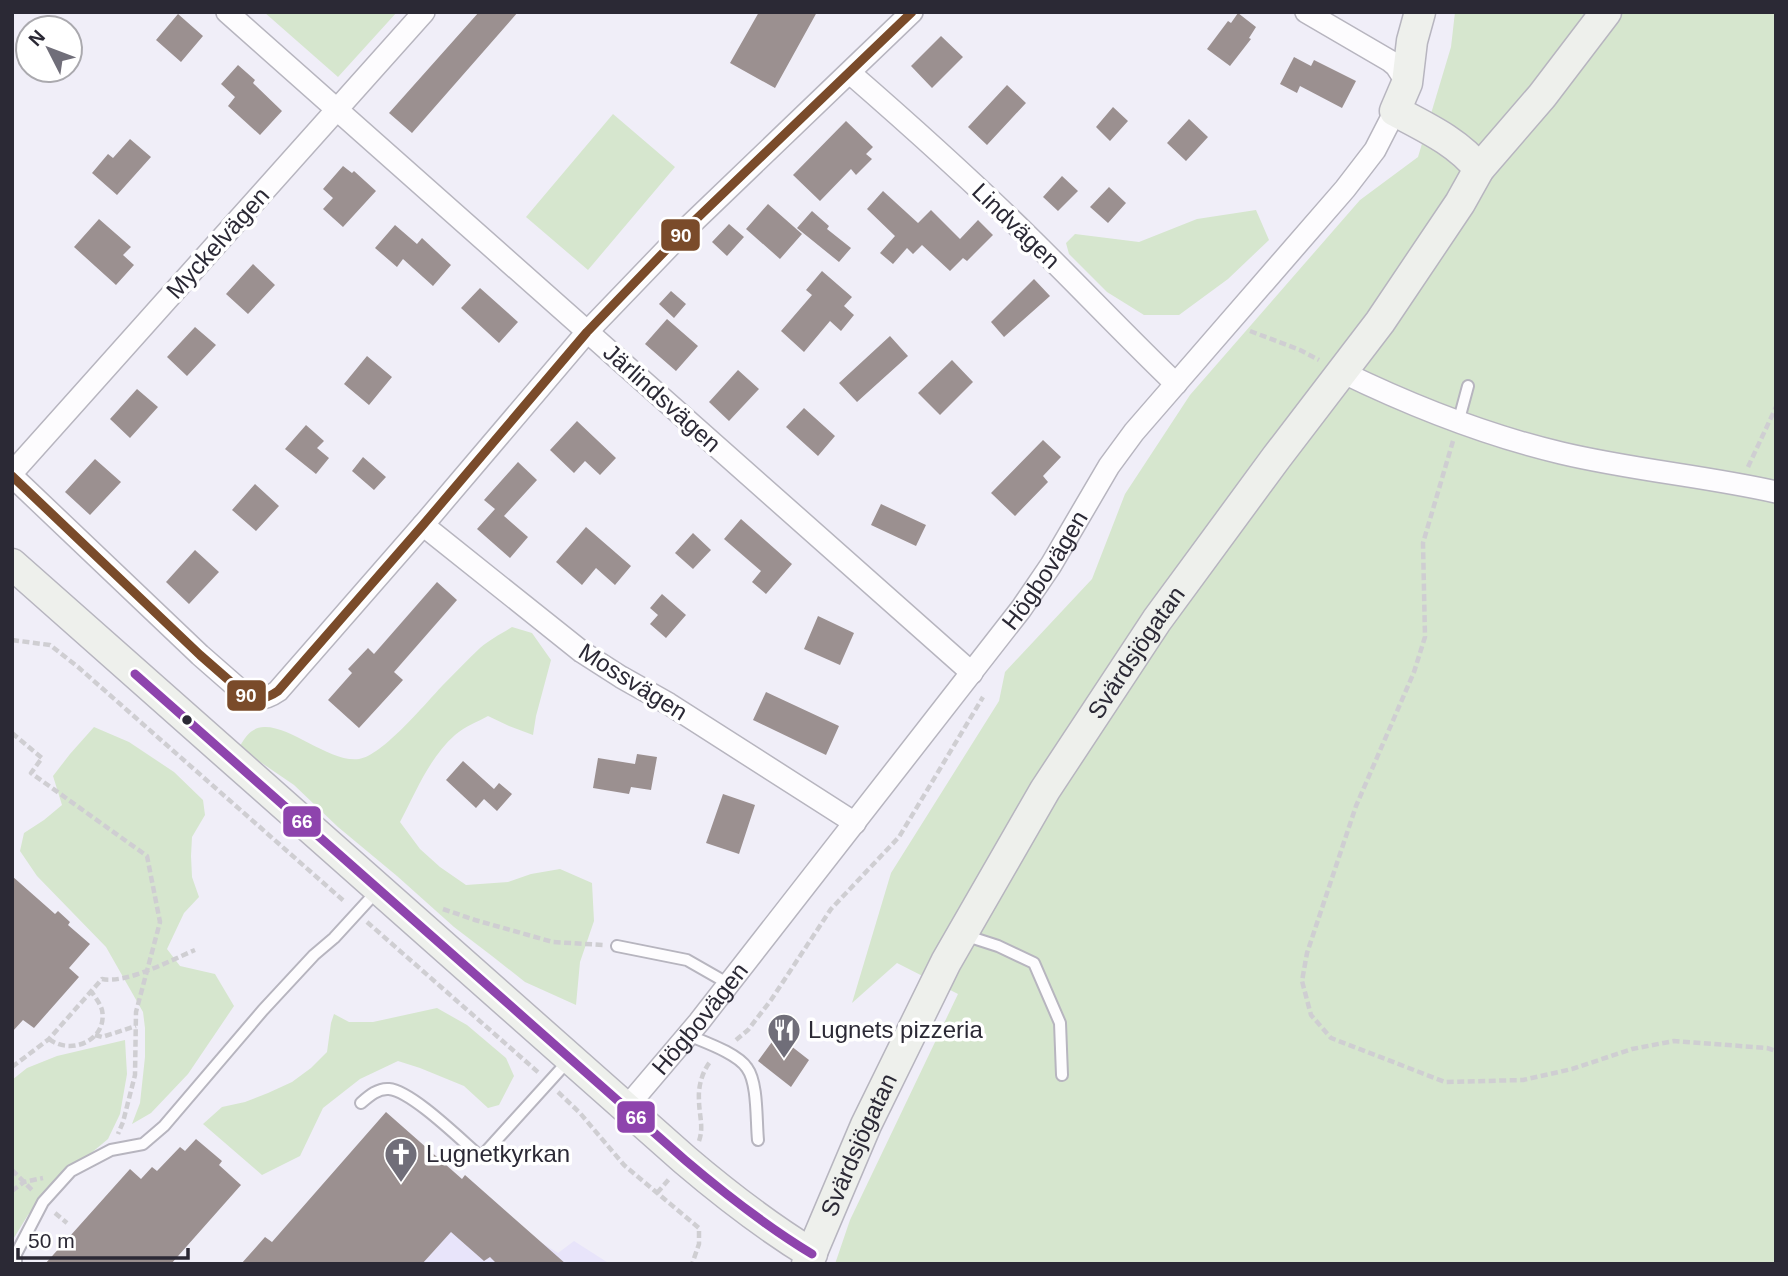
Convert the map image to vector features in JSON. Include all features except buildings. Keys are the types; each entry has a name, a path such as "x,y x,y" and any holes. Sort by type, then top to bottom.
{"street":[{"name":"Järlindsvägen","path":"227,12 972,673"},
{"name":"Myckelvägen","path":"12,475 424,12"},
{"path":"12,475 248,697 262,699 271,696 423,525 587,332 688,227 912,12"},
{"path":"1306,12 1390,61 1407,83"},
{"name":"Högbovägen","path":"626,1108 729,984 1035,590 1109,466 1134,432 1345,189 1375,150 1407,83 1412,41 1420,12"},
{"name":"Svärdsjögatan","path":"809,1259 866,1125 946,962 1045,790 1157,620 1395,300 1460,203 1479,169 1542,96 1606,12"},
{"name":"Lindvägen","path":"850,73 922,136 1028,236 1176,384"},
{"path":"1395,111 1431,130 1463,153 1479,169"},
{"path":"1342,372 1391,396 1458,423 1558,453 1776,492"},
{"name":"Mossvägen","path":"423,525 582,652 669,704 855,823"},
{"path":"12,564 685,1160 809,1259"}],"lane":[{"path":"1458,423 1468,386"},
{"path":"16,1264 16,1254 43,1202 72,1171 111,1150 143,1144 164,1126 263,1010 379,889"},
{"path":"962,935 998,946 1034,963 1060,1023 1062,1075"},
{"path":"617,946 687,960 729,984"},
{"path":"688,1035 724,1050 746,1066 753,1081 758,1140"},
{"path":"360,1103 372,1093 386,1088 399,1091 414,1099 481,1157 570,1059"}],"path":[{"path":"1229,323 1300,350 1342,372"},
{"path":"1740,484 1776,407"},
{"path":"1458,423 1423,543 1424,637 1414,672 1356,806 1307,953 1302,981 1311,1015 1331,1038 1445,1082 1523,1080 1572,1069 1632,1049 1674,1041 1767,1048 1776,1051"},
{"path":"12,640 50,645 78,667 549,1083 580,1113 624,1165 698,1228 699,1244 692,1264"},
{"path":"657,1193 701,1139 698,1099 702,1076 708,1064 748,1030 831,909 899,837 919,807 986,690 972,673"},
{"path":"12,733 42,758 31,772 147,856 160,922 136,1012 135,1075 123,1122 111,1150"},
{"path":"441,908 554,942 617,946"},
{"path":"12,1067 49,1039 102,979 138,974 195,950"},
{"path":"49,1039 54,1043 76,1047 95,1035 102,1021 102,1010 91,991"},
{"path":"95,1035 102,1037 136,1026"}],"shaded area":[{"path":"474,1200 558,1253 574,1241 610,1264 419,1264"}],"green space":[{"path":"264,12 397,12 338,77"},
{"path":"1455,12 1776,12 1776,1264 835,1264 850,1220 958,994 897,963 852,1003 891,873 999,701 1005,672 1092,579 1125,494 1190,395 1360,200 1418,157 1451,47"},
{"path":"613,114 675,167 588,270 526,217"},
{"path":"1256,210 1269,240 1228,279 1179,315 1144,315 1107,292 1069,254 1066,243 1075,234 1139,242 1197,219"},
{"path":"512,627 532,633 551,660 533,735 488,716 462,730 446,744 430,765 400,822 420,849 466,885 508,882 531,874 560,869 592,883 594,921 580,962 576,1005 525,982 454,927 338,827 294,785 240,746 252,731 264,727 287,732 336,756 359,759 369,756 403,728 480,648"},
{"path":"94,727 129,742 174,772 203,800 205,815 192,837 191,856 192,877 199,897 184,913 167,949 180,966 215,974 234,1006 188,1074 151,1113 132,1124 140,1103 145,1057 143,1012 106,947 37,876 20,851 24,833 62,805 53,776"},
{"path":"437,1008 467,1025 506,1058 514,1076 499,1105 488,1108 464,1086 398,1061 360,1079 323,1108 300,1156 262,1175 203,1124 222,1107 268,1093 292,1082 311,1068 327,1052 334,1014 349,1022 373,1022"},
{"path":"125,1040 127,1074 120,1114 108,1139 54,1184 28,1215 12,1241 12,1080 27,1068 57,1056"}],"transit line":[{"name":"90","path":"12,476 200,655 248,697 260,699 271,695 278,691 423,525 587,332 688,227 912,12"},
{"name":"66","path":"135,674 685,1160 746,1209 812,1254"}],"place":[{"name":"Lugnets pizzeria","path":"784,1060"},
{"name":"Lugnetkyrkan","path":"401,1184"}]}
